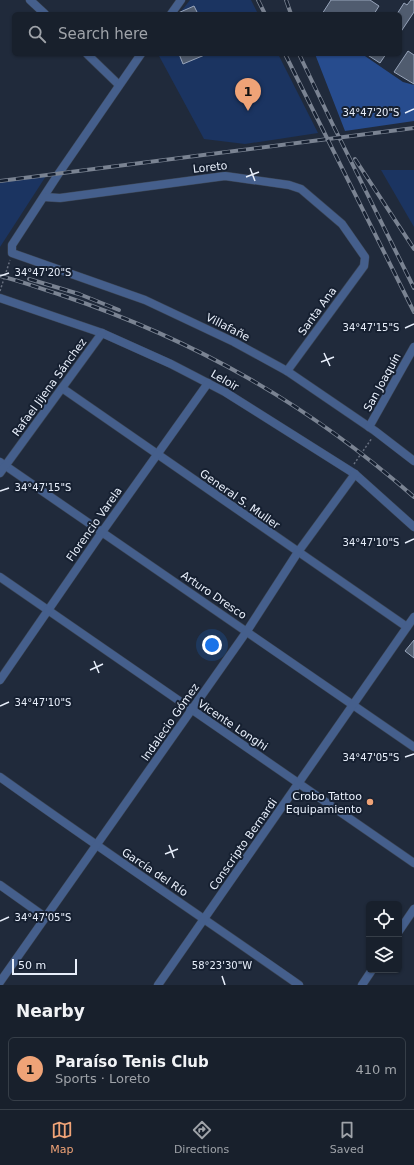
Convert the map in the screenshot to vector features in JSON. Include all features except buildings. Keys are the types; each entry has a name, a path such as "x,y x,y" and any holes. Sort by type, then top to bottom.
{"street":[{"path":"30,0 43,12"},
{"path":"172,12 181,0"},
{"path":"89,56 119,85"},
{"path":"12,253 12,245 119,85 141,56"},
{"name":"Loreto","path":"44,196 60,198 225,176 289,185 301,189 342,224 362,251 365,257 365,263"},
{"name":"Villafañe","path":"12,253 145,300 234,342 287,371 372,429 414,460"},
{"name":"Santa Ana","path":"287,371 365,263"},
{"name":"Leloir","path":"0,298 102,333 171,364 208,383 355,474 414,527"},
{"name":"Rafael Jijena Sánchez","path":"2,467 102,333"},
{"name":"San Joaquín","path":"372,429 414,347"},
{"name":"Florencio Varela","path":"0,680 102,532 208,383"},
{"name":"General S. Muller","path":"62,388 407,627"},
{"name":"Arturo Dresco","path":"2,467 102,532 354,705 414,748"},
{"name":"Indalecio Gómez","path":"0,982 247,631 298,552 355,474"},
{"name":"Vicente Longhi","path":"0,577 414,863"},
{"name":"Conscripto Bernardi","path":"158,985 414,617"},
{"name":"García del Río","path":"0,777 96,846 205,919 299,985"},
{"path":"0,885 45,917"},
{"path":"402,927 414,909"},
{"path":"362,985 370,973"}],"path":[{"path":"0,291 12,253"},
{"path":"355,474 354,463 372,429"}],"shaded area":[{"path":"190,0 251,0 257,12 181,12"},
{"path":"159,56 279,56 318,133 245,144 204,139"},
{"path":"316,56 365,56 403,82 414,85 414,121 345,131"},
{"path":"381,170 414,170 414,227"},
{"path":"46,176 0,247 0,182"}],"railway":[{"path":"258,0 264,12"},
{"path":"286,0 290,12"},
{"path":"286,56 414,312"},
{"path":"300,56 414,288"},
{"path":"0,181 414,128"},
{"path":"355,159 414,249"},
{"path":"0,276 61,295 110,313 158,332 204,354 291,404 374,463 414,497"},
{"path":"29,279 79,294 119,310"}],"place":[{"name":"Paraíso Tenis Club","path":"248,111"},
{"name":"Crobo Tattoo Equipamiento","path":"370,802"}]}
